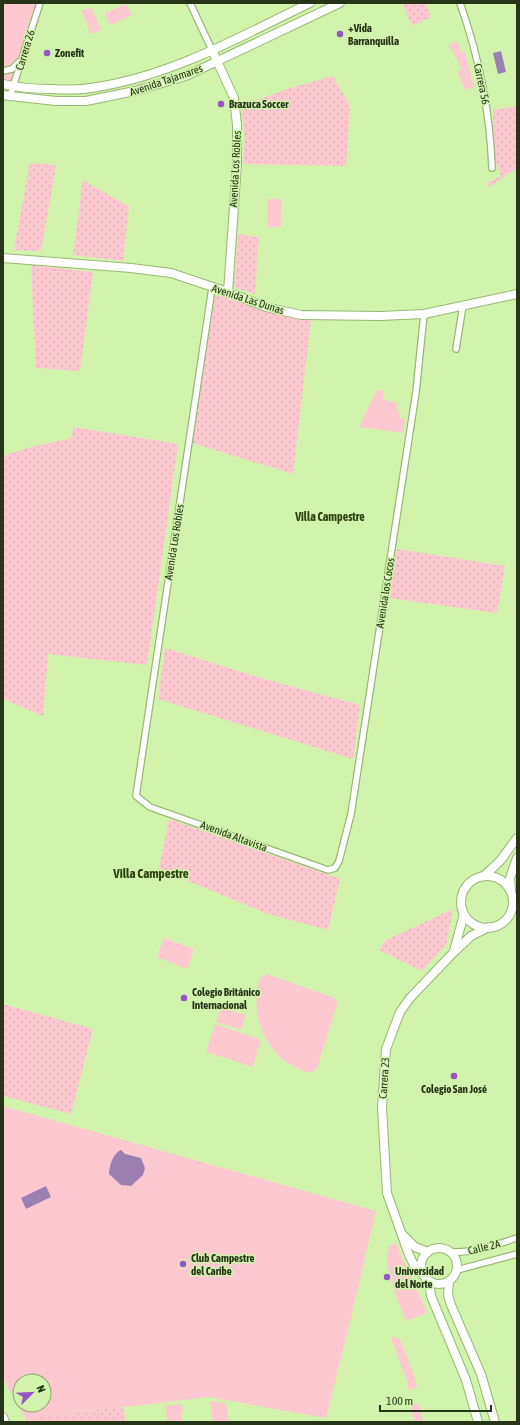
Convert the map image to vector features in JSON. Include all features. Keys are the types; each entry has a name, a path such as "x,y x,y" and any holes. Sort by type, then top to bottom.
{"street":[{"name":"Carrera 26","path":"7,95 14,87 40,3"},
{"path":"190,3 212,50"},
{"name":"Avenida Tajamares","path":"3,84 14,87 70,90 96,88 141,78 212,50 310,3"},
{"name":"Avenida Tajamares","path":"7,95 56,101 94,100 157,85 186,76 218,62 340,3"},
{"name":"Carrera 56","path":"460,3 470,31 484,89 489,120 492,168"},
{"name":"Avenida Los Robles","path":"212,50 234,98 237,124 237,164 228,292"},
{"path":"3,71 12,69 22,59"},
{"name":"Avenida Las Dunas","path":"3,258 131,268 171,273 212,288 228,292 266,307 301,315 380,316 424,314 517,294"},
{"name":"Avenida Los Robles","path":"136,796 212,288"},
{"path":"456,349 463,305"},
{"name":"Avenida los Cocos","path":"335,868 339,861 351,814 415,399 424,314"},
{"name":"Avenida Altavista","path":"136,796 150,806 328,870 335,868"},
{"path":"517,838 500,861 484,876 472,881 464,890 461,902 464,914 469,920 475,924 489,928 498,925 505,920 510,913 513,904 510,878 517,858"},
{"path":"484,876 498,878 509,889 512,896"},
{"name":"Carrera 23","path":"454,952 464,914"},
{"name":"Carrera 23","path":"423,1274 414,1265 401,1235 389,1201 386,1186 382,1108 386,1049 400,1012 410,998 471,936 489,928"},
{"name":"Carrera 23","path":"398,1225 403,1235 411,1243 419,1249 428,1252"},
{"name":"Calle 2A","path":"451,1252 463,1253 517,1238"},
{"path":"437,1248 451,1252 457,1262 455,1277 449,1282 441,1285 437,1285 429,1281 423,1274 421,1264 425,1255 437,1248"},
{"name":"Calle 2A","path":"457,1270 517,1254"},
{"path":"429,1281 431,1296 466,1380 478,1422"},
{"path":"449,1282 448,1295 451,1305 481,1374 495,1422"},
{"path":"3,1417 5,1422"}],"shaded area":[{"path":"3,3 38,3 13,82 3,80"},
{"path":"402,3 425,3 431,17 412,26"},
{"path":"126,4 132,15 110,25 105,13"},
{"path":"91,7 101,30 91,34 81,11"},
{"path":"457,41 462,53 465,52 474,87 465,90 457,72 462,70 449,45"},
{"path":"501,51 506,72 498,74 493,53"},
{"path":"333,76 350,106 346,166 243,164 245,136 241,106 287,89"},
{"path":"517,106 517,168 489,187 487,183 501,176 495,160 493,110"},
{"path":"30,163 56,166 41,251 14,250"},
{"path":"83,180 129,207 123,261 73,255"},
{"path":"268,199 282,199 281,227 267,227"},
{"path":"238,234 259,237 255,294 236,288 234,285"},
{"path":"31,265 93,272 80,371 36,368"},
{"path":"218,295 268,312 311,319 293,474 192,443 213,297"},
{"path":"383,390 383,400 396,402 400,418 405,419 403,433 359,427 376,392"},
{"path":"73,427 178,444 147,665 48,654 43,716 3,699 3,456 31,447 72,438"},
{"path":"397,549 505,566 497,613 388,598"},
{"path":"165,648 264,679 360,705 353,759 158,699"},
{"path":"169,819 340,879 328,930 268,914 159,869"},
{"path":"453,909 446,945 422,971 379,950 386,940"},
{"path":"164,938 194,949 187,969 157,957"},
{"path":"267,974 337,1000 337,1005 317,1068 312,1072 303,1071 285,1061 276,1053 262,1030 256,1005 257,991 260,978"},
{"path":"3,1004 93,1029 71,1114 3,1096"},
{"path":"221,1008 246,1015 241,1030 216,1022"},
{"path":"215,1024 261,1040 253,1067 206,1052"},
{"name":"Club Campestre del Caribe","path":"3,1106 376,1211 326,1418 208,1397 26,1419 23,1413 52,1413 52,1373 12,1373 12,1395 3,1379"},
{"path":"121,1150 125,1154 141,1158 145,1168 143,1175 131,1186 121,1185 109,1174 112,1160"},
{"path":"46,1186 51,1197 26,1209 21,1198"},
{"path":"396,1243 427,1313 406,1321 392,1283 387,1261 387,1252 390,1246"},
{"path":"392,1337 401,1341 415,1378 417,1387 409,1391 408,1384 391,1338"},
{"path":"210,1401 226,1403 229,1422 213,1422"},
{"path":"182,1404 182,1422 167,1422 165,1406"},
{"path":"411,1404 420,1405 423,1422 414,1422"},
{"path":"121,1407 124,1411 126,1422 27,1422 26,1419"}],"place":[{"name":"+Vida Barranquilla","path":"340,34"},
{"name":"Zonefit","path":"47,53"},
{"name":"Brazuca Soccer","path":"221,104"},
{"name":"Colegio Británico Internacional","path":"184,998"},
{"name":"Colegio San José","path":"454,1076"},
{"name":"Club Campestre del Caribe","path":"183,1264"},
{"name":"Universidad del Norte","path":"387,1277"}],"district":[{"name":"Villa Campestre","path":"330,517"},
{"name":"Villa Campestre","path":"151,873"}]}
